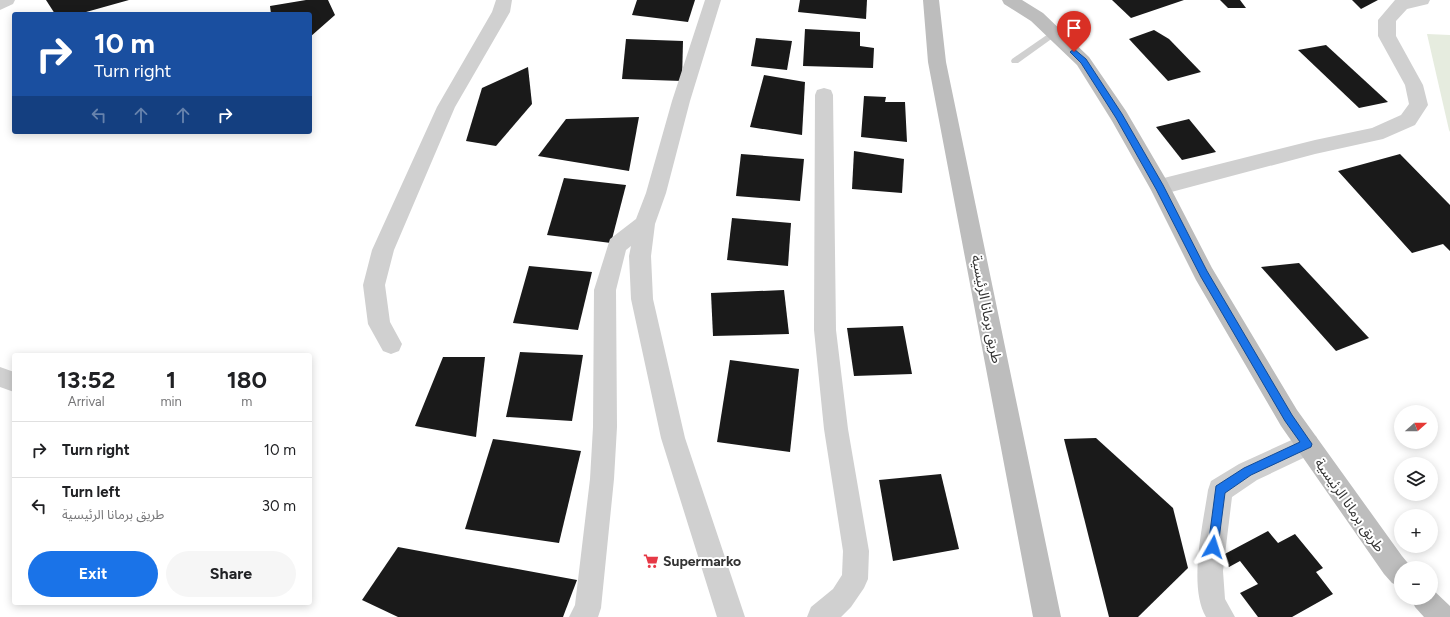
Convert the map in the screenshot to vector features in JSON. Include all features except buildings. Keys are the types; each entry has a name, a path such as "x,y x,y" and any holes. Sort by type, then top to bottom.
{"street":[{"path":"0,4 7,0"},
{"path":"391,344 379,324 374,285 383,250 446,107 501,12 504,0"},
{"path":"713,0 681,101 656,193 645,224 640,256 642,299 673,438 731,617"},
{"name":"طريق برمانا الرئيسية","path":"931,0 937,62 1047,617"},
{"name":"طريق برمانا الرئيسية","path":"1010,0 1037,17 1083,61 1119,116 1160,187 1204,274 1289,418 1394,566"},
{"path":"1160,187 1315,147 1376,134 1408,120 1418,105 1414,85 1387,36 1387,20 1401,4 1422,0"},
{"path":"822,617 842,598 855,579 856,551 836,429 825,330 824,94"},
{"path":"583,617 588,608 602,480 605,427 605,290 617,245 645,224"},
{"path":"0,377 12,381"},
{"path":"1221,617 1212,602 1210,571 1220,490 1248,472 1307,444"},
{"path":"1431,605 1442,617"}],"lane":[{"path":"1015,61 1054,33"}],"shaded area":[{"path":"1427,34 1450,35 1450,132 1449,130"}],"place":[{"name":"Supermarko","path":"651,561"}],"route":[{"path":"1074,52 1083,61 1119,116 1160,187 1204,274 1289,418 1307,444 1248,472 1220,490 1213,547"}]}
